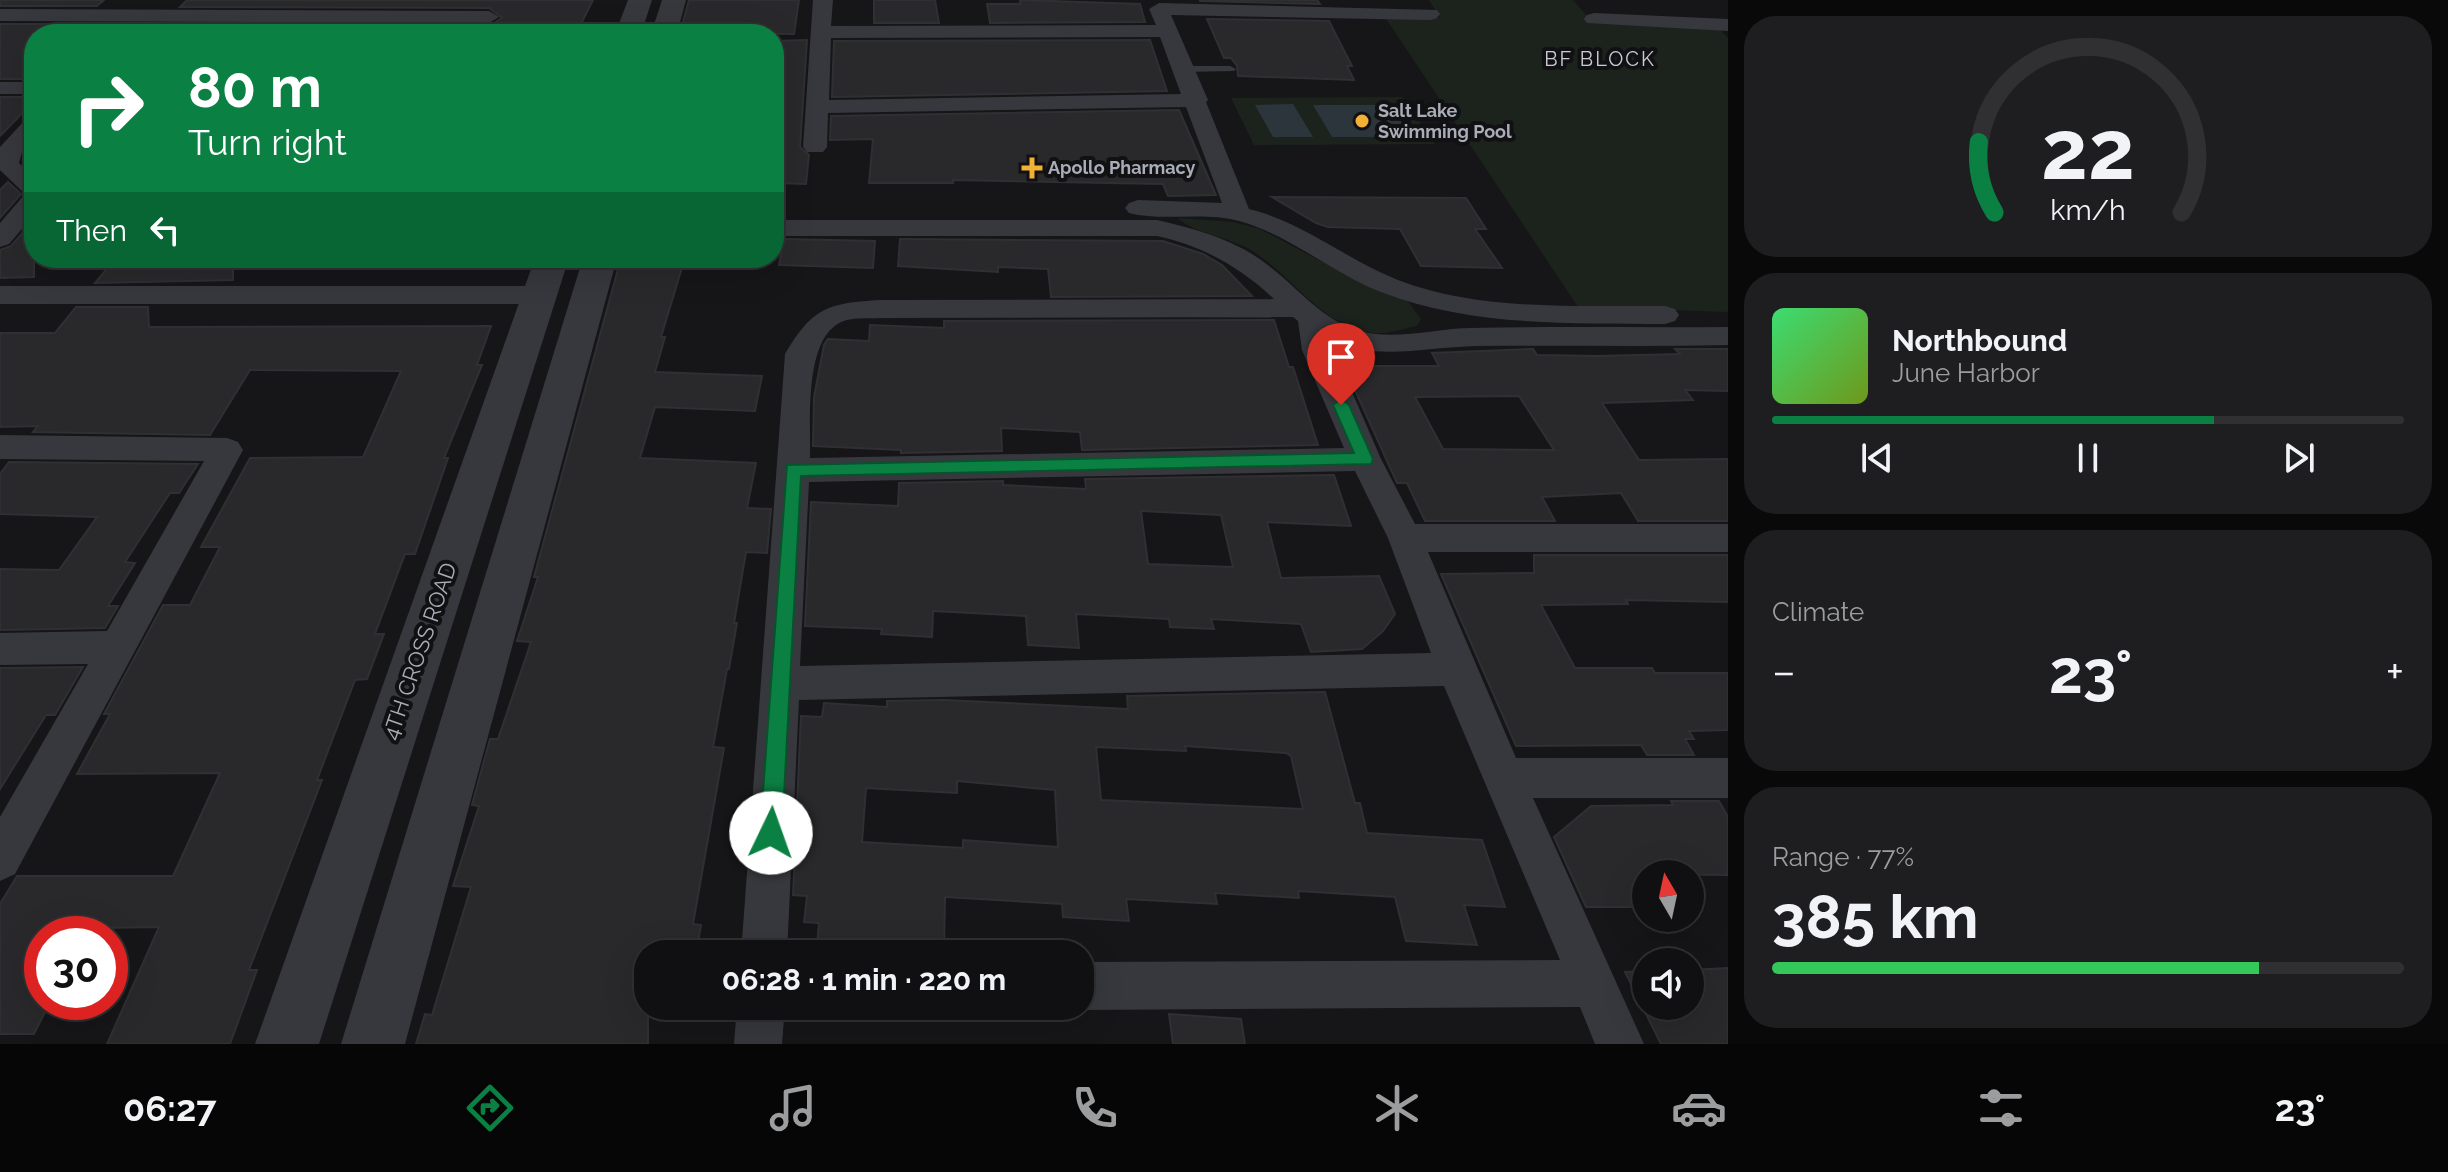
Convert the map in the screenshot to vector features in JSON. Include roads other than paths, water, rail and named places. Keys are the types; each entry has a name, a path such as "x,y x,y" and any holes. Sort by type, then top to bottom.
{"street":[{"path":"139,24 164,0"},
{"path":"632,24 640,0"},
{"path":"667,24 674,0"},
{"path":"815,147 823,0"},
{"path":"1238,213 1197,100 1157,5 1430,14"},
{"path":"0,15 489,17"},
{"path":"1594,19 1728,25"},
{"path":"821,32 1169,31"},
{"path":"0,88 24,88"},
{"path":"817,107 1197,100"},
{"path":"24,135 7,155 11,171 24,184"},
{"path":"784,208 908,217 1160,218 1238,213 1265,222 1351,269 1402,291 1456,306 1526,314 1728,317"},
{"path":"0,239 24,214"},
{"path":"784,227 908,217"},
{"path":"1160,218 1258,270 1306,313 1348,338 1380,343 1468,337 1728,336"},
{"path":"373,1044 597,268"},
{"path":"5,301 545,276"},
{"name":"4TH CROSS ROAD","path":"287,1044 545,276"},
{"path":"1456,306 1468,337"},
{"path":"765,940 800,354 815,326 828,316 844,311 881,309 1306,313"},
{"path":"1306,313 1317,350 1365,459 1405,538 1456,669 1620,1044"},
{"path":"0,447 227,450 0,859"},
{"path":"793,470 1365,459"},
{"path":"1405,538 1728,538"},
{"path":"0,649 118,647"},
{"path":"780,683 1456,669"},
{"path":"1504,778 1728,778"},
{"path":"1094,986 1593,983"},
{"path":"758,1044 760,1020"}],"lane":[{"path":"1183,69 1230,69"}],"place":[{"name":"Salt Lake Swimming Pool","path":"1362,121"},
{"name":"Apollo Pharmacy","path":"1032,168"}],"district":[{"name":"BF BLOCK","path":"1600,59"}]}
